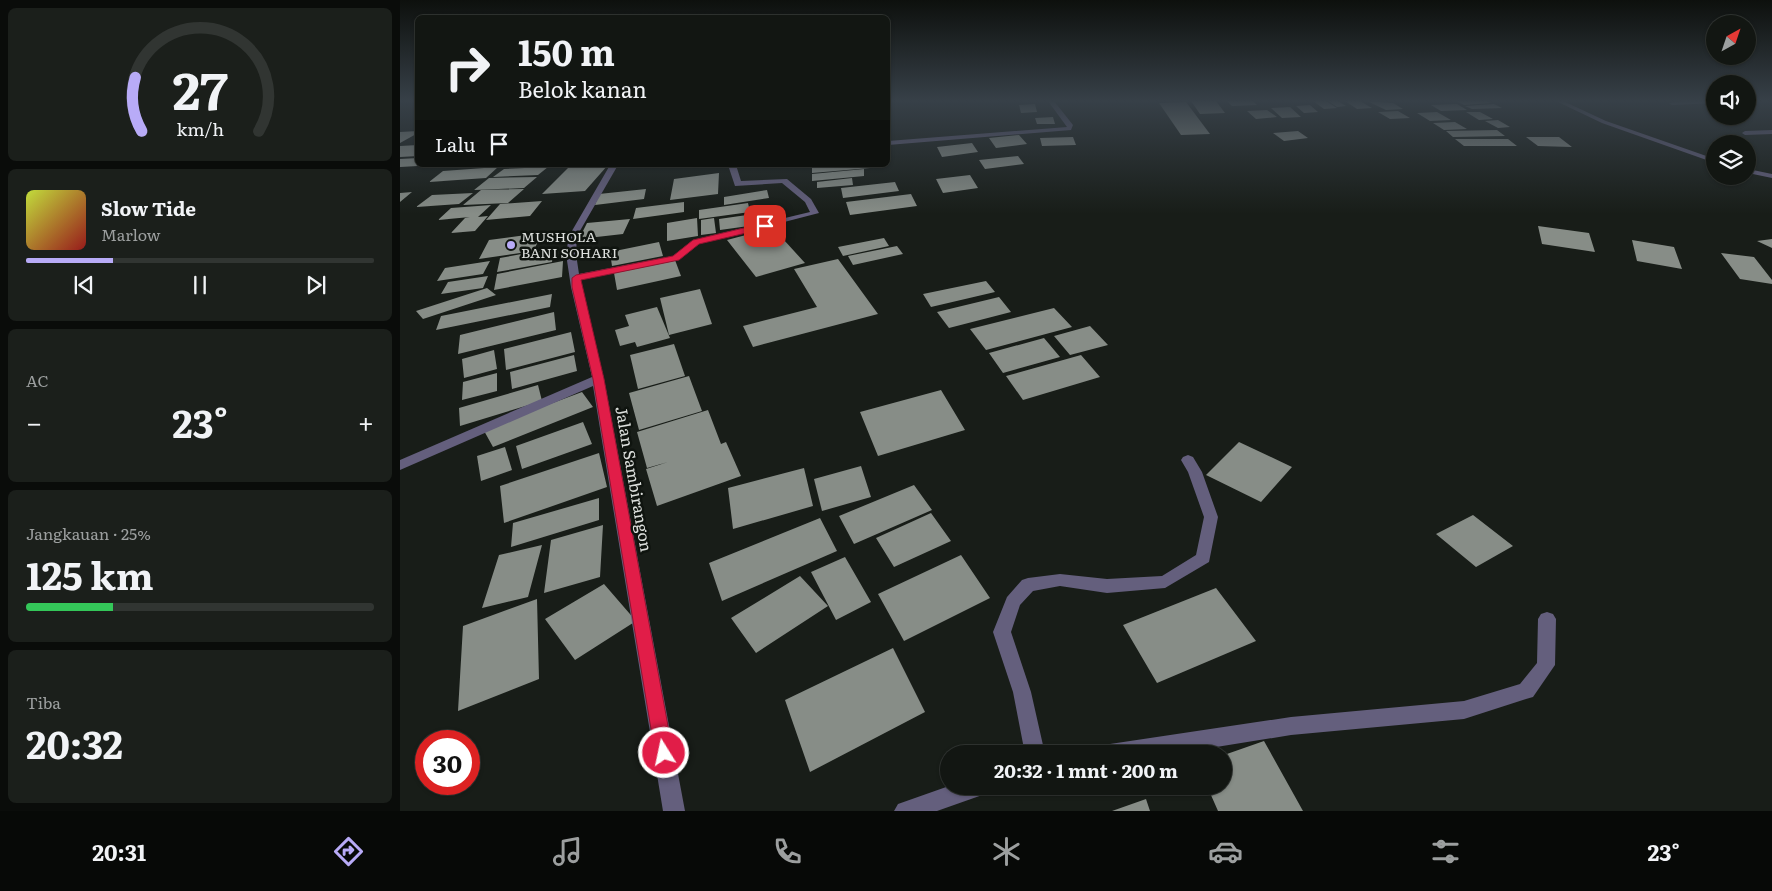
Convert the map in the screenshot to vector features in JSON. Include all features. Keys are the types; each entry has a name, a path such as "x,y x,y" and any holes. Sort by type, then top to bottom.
{"street":[{"path":"890,143 942,139"},
{"path":"1652,139 1706,158"},
{"name":"Jalan Sambirangon","path":"613,167 573,236 571,254 576,287 598,379 674,811"},
{"path":"576,278 676,258 696,242 815,213 806,198 781,180 738,184 733,167"},
{"path":"1756,173 1772,176"},
{"path":"400,465 598,379"},
{"path":"1034,745 1028,710 1015,664 1002,632 1013,602 1028,585 1060,580 1107,586 1165,582 1202,558 1212,517 1195,472 1188,460"},
{"path":"1168,745 1291,726 1464,710 1526,692 1546,665 1547,619"},
{"path":"905,811 954,795"}],"building":[{"path":"990,139 1022,139 1027,144 996,148"},
{"path":"1040,139 1074,139 1076,145 1042,146"},
{"path":"1281,139 1301,139 1284,141"},
{"path":"1455,139 1508,139 1517,146 1464,146"},
{"path":"1528,139 1561,139 1572,147 1538,146"},
{"path":"972,143 978,152 942,157 937,147"},
{"path":"415,145 415,156 400,157 400,146"},
{"path":"1018,156 1024,164 985,169 979,160"},
{"path":"415,158 415,166 400,167 400,159"},
{"path":"498,167 486,178 429,182 443,171"},
{"path":"548,167 538,175 493,177 504,169"},
{"path":"569,167 606,167 585,191 542,194"},
{"path":"812,167 870,167 870,168 812,173"},
{"path":"864,169 864,176 812,181 812,174"},
{"path":"719,173 718,194 670,200 674,179"},
{"path":"970,175 978,188 943,193 936,179"},
{"path":"537,177 524,188 474,190 489,178"},
{"path":"852,178 853,185 817,188 817,182"},
{"path":"895,182 899,191 843,198 841,188"},
{"path":"524,189 508,203 463,205 481,190"},
{"path":"646,189 644,199 595,205 599,194"},
{"path":"767,190 769,198 724,205 724,197"},
{"path":"412,192 400,202 400,193"},
{"path":"473,193 459,204 416,207 432,195"},
{"path":"911,194 917,206 850,215 846,202"},
{"path":"542,201 530,216 486,220 500,204"},
{"path":"684,202 684,212 633,219 636,208"},
{"path":"748,203 750,212 699,219 699,210"},
{"path":"491,205 478,217 488,216 475,231 451,233 465,218 470,217 438,220 451,208"},
{"path":"754,214 756,225 720,230 719,219"},
{"path":"697,218 698,236 667,241 667,223"},
{"path":"714,218 716,233 701,235 701,220"},
{"path":"630,219 623,234 579,239 587,223"},
{"path":"1538,226 1589,233 1595,252 1542,244"},
{"path":"773,228 805,263 756,277 727,240"},
{"name":"MUSHOLA BANI SOHARI","path":"541,233 534,251 479,259 489,240"},
{"path":"884,238 889,246 843,256 838,247"},
{"path":"1772,239 1772,248 1757,241"},
{"path":"1632,240 1674,247 1682,269 1637,261"},
{"path":"659,242 663,256 612,266 610,252"},
{"path":"897,246 903,254 853,265 848,256"},
{"path":"554,248 552,262 497,272 500,258"},
{"path":"1721,253 1754,257 1772,280 1772,284 1740,279"},
{"path":"838,259 878,314 753,347 743,326 817,307 794,269"},
{"path":"675,260 681,276 617,290 614,273"},
{"path":"490,261 483,274 437,281 445,268"},
{"path":"563,261 562,277 494,290 497,274"},
{"path":"488,276 483,288 441,294 448,282"},
{"path":"986,281 995,292 931,307 923,294"},
{"path":"487,288 496,295 423,319 416,311"},
{"path":"700,289 712,324 669,335 660,298"},
{"path":"552,294 550,307 436,330 441,316"},
{"path":"999,297 1011,312 949,328 937,312"},
{"path":"657,307 670,338 637,347 635,342 620,346 615,330 629,326 625,315"},
{"path":"1054,308 1072,327 986,350 970,329"},
{"path":"554,312 556,330 458,354 460,335"},
{"path":"1090,326 1108,345 1070,355 1054,336"},
{"path":"571,332 575,352 506,370 504,349"},
{"path":"1044,338 1060,357 1003,373 989,353"},
{"path":"674,344 685,376 638,389 630,355"},
{"path":"494,350 497,369 464,378 462,359"},
{"path":"574,355 577,371 512,389 510,372"},
{"path":"1081,355 1100,377 1023,400 1006,376"},
{"path":"497,373 497,391 462,400 463,382"},
{"path":"689,376 702,411 639,430 629,393"},
{"path":"538,385 542,401 460,426 459,408"},
{"path":"941,390 965,430 878,456 860,412"},
{"path":"582,392 593,407 493,447 483,429"},
{"path":"708,410 721,444 726,442 741,476 657,506 646,469 668,462 647,468 637,432"},
{"path":"583,422 592,444 522,469 516,446"},
{"path":"1239,442 1292,467 1261,502 1206,475"},
{"path":"505,447 512,470 481,481 477,456"},
{"path":"599,453 607,487 504,523 500,486"},
{"path":"861,466 871,497 822,511 814,479"},
{"path":"804,468 813,506 733,529 728,488"},
{"path":"914,485 932,510 854,544 839,516"},
{"path":"599,498 599,520 511,547 513,523"},
{"path":"931,513 951,541 894,567 876,538"},
{"path":"1473,515 1513,546 1476,567 1436,534"},
{"path":"820,518 837,551 722,601 709,563"},
{"path":"603,525 600,577 544,593 551,540"},
{"path":"542,545 528,597 482,608 499,555"},
{"path":"961,555 990,598 904,641 878,594"},
{"path":"845,557 871,602 836,620 811,572"},
{"path":"800,576 828,606 756,653 731,618"},
{"path":"604,584 636,621 575,660 545,619"},
{"path":"1216,588 1256,641 1157,683 1123,625"},
{"path":"537,599 539,679 458,711 463,626"},
{"path":"893,648 925,712 810,772 785,700"},
{"path":"1264,741 1303,811 1218,811 1211,795 1232,795 1232,752"},
{"path":"1146,799 1150,811 1112,811"}],"place":[{"name":"MUSHOLA BANI SOHARI","path":"511,245"}],"route":[{"path":"664,753 598,379 576,287 576,278 676,258 681,256 696,242 765,226"}]}
